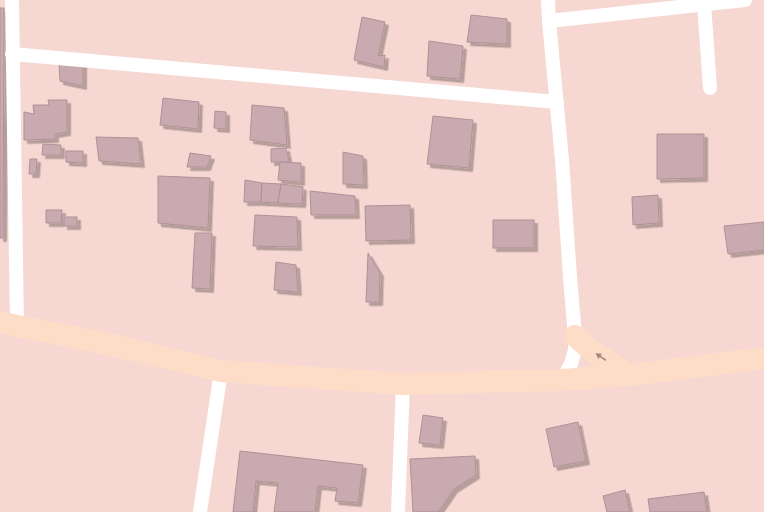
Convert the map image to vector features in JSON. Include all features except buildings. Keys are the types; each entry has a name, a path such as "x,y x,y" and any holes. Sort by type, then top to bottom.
{"main road":[{"path":"8,324 108,344 221,371 403,384 562,380 629,375 764,358"},
{"path":"575,336 591,350 629,375"}],"street":[{"path":"8,324 12,0"},
{"path":"548,0 575,336 575,350 571,364 562,380"},
{"path":"549,21 745,0"},
{"path":"704,4 710,88"},
{"path":"12,54 557,102"},
{"path":"200,512 221,371"},
{"path":"398,512 403,384"}]}
